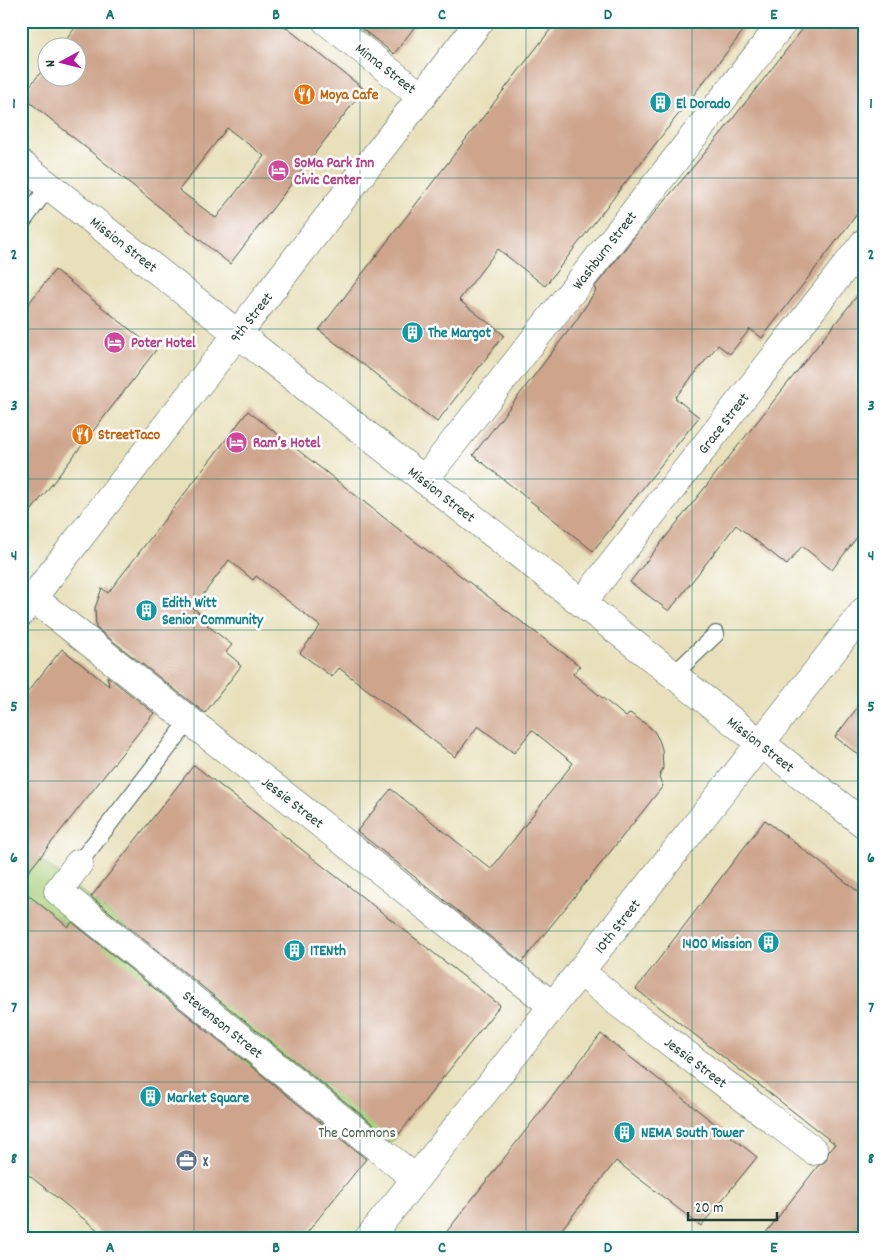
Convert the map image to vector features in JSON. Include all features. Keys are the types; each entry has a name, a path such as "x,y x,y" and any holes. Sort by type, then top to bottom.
{"main road":[{"name":"Minna Street","path":"326,21 422,97"},
{"name":"9th Street","path":"27,606 480,21"},
{"name":"Washburn Street","path":"424,480 784,21"},
{"name":"Mission Street","path":"21,164 864,824"},
{"name":"Grace Street","path":"582,604 864,243"},
{"name":"Jessie Street","path":"27,606 189,721 553,1006"},
{"name":"10th Street","path":"368,1239 864,611"},
{"name":"Stevenson Street","path":"79,863 58,891 416,1178"},
{"name":"Jessie Street","path":"580,972 814,1151"}],"lane":[{"path":"21,224 49,186"},
{"path":"673,675 716,634"},
{"path":"79,863 189,721"}],"green space":[{"name":"The Commons","path":"39,858 396,1138 363,1162 21,889 21,881"}],"building":[{"path":"80,21 278,21 364,89 230,264 22,96 38,76 38,88 88,88 88,38 67,38","holes":["227,128 264,156 216,218 179,190"]},
{"path":"352,21 419,21 394,54"},
{"path":"557,21 751,21 545,286 498,249 459,300 504,335 437,422 319,330"},
{"path":"809,21 864,21 864,205 762,338 750,329 730,354 718,345 675,398 699,417 593,551 473,455 576,321 596,290 594,288 724,130"},
{"name":"Poter Hotel","path":"55,270 156,350 21,524 21,313"},
{"path":"864,287 864,528 832,570 802,546 787,565 736,525 669,611 630,582"},
{"path":"248,411 396,527 580,666 573,674 626,717 630,713 643,722 654,731 659,740 662,749 663,768 659,778 663,786 522,962 357,831 391,789 491,869 573,763 532,730 514,753 478,726 455,757 339,668 332,677 300,653 320,626 256,576 253,580 229,560 193,608 210,622 207,625 232,645 226,652 241,666 205,713 96,628 95,608 102,588 108,593"},
{"path":"62,649 109,686 107,676 154,713 21,881 21,700"},
{"path":"864,699 864,759 835,737"},
{"name":"1TENth","path":"194,765 500,1005 396,1138 387,1131 385,1134 91,897"},
{"name":"1400 Mission","path":"765,820 864,896 864,1239 761,1239 818,1166 826,1161 829,1151 835,1144 636,989"},
{"name":"Market Square","path":"21,889 68,927 72,922 366,1159 302,1239 109,1239 21,1169"},
{"name":"NEMA South Tower","path":"601,1034 757,1157 701,1226 616,1161 554,1239 441,1239"}],"place":[{"name":"Moya Cafe","path":"304,94"},
{"name":"El Dorado","path":"660,103"},
{"name":"SoMa Park Inn Civic Center","path":"278,171"},
{"name":"The Margot","path":"412,332"},
{"name":"Poter Hotel","path":"115,342"},
{"name":"StreetTaco","path":"82,434"},
{"name":"Ram’s Hotel","path":"237,442"},
{"name":"Edith Witt Senior Community","path":"146,611"},
{"name":"1400 Mission","path":"768,943"},
{"name":"1TENth","path":"294,950"},
{"name":"Market Square","path":"151,1097"},
{"name":"NEMA South Tower","path":"625,1132"},
{"name":"X","path":"187,1161"}]}
